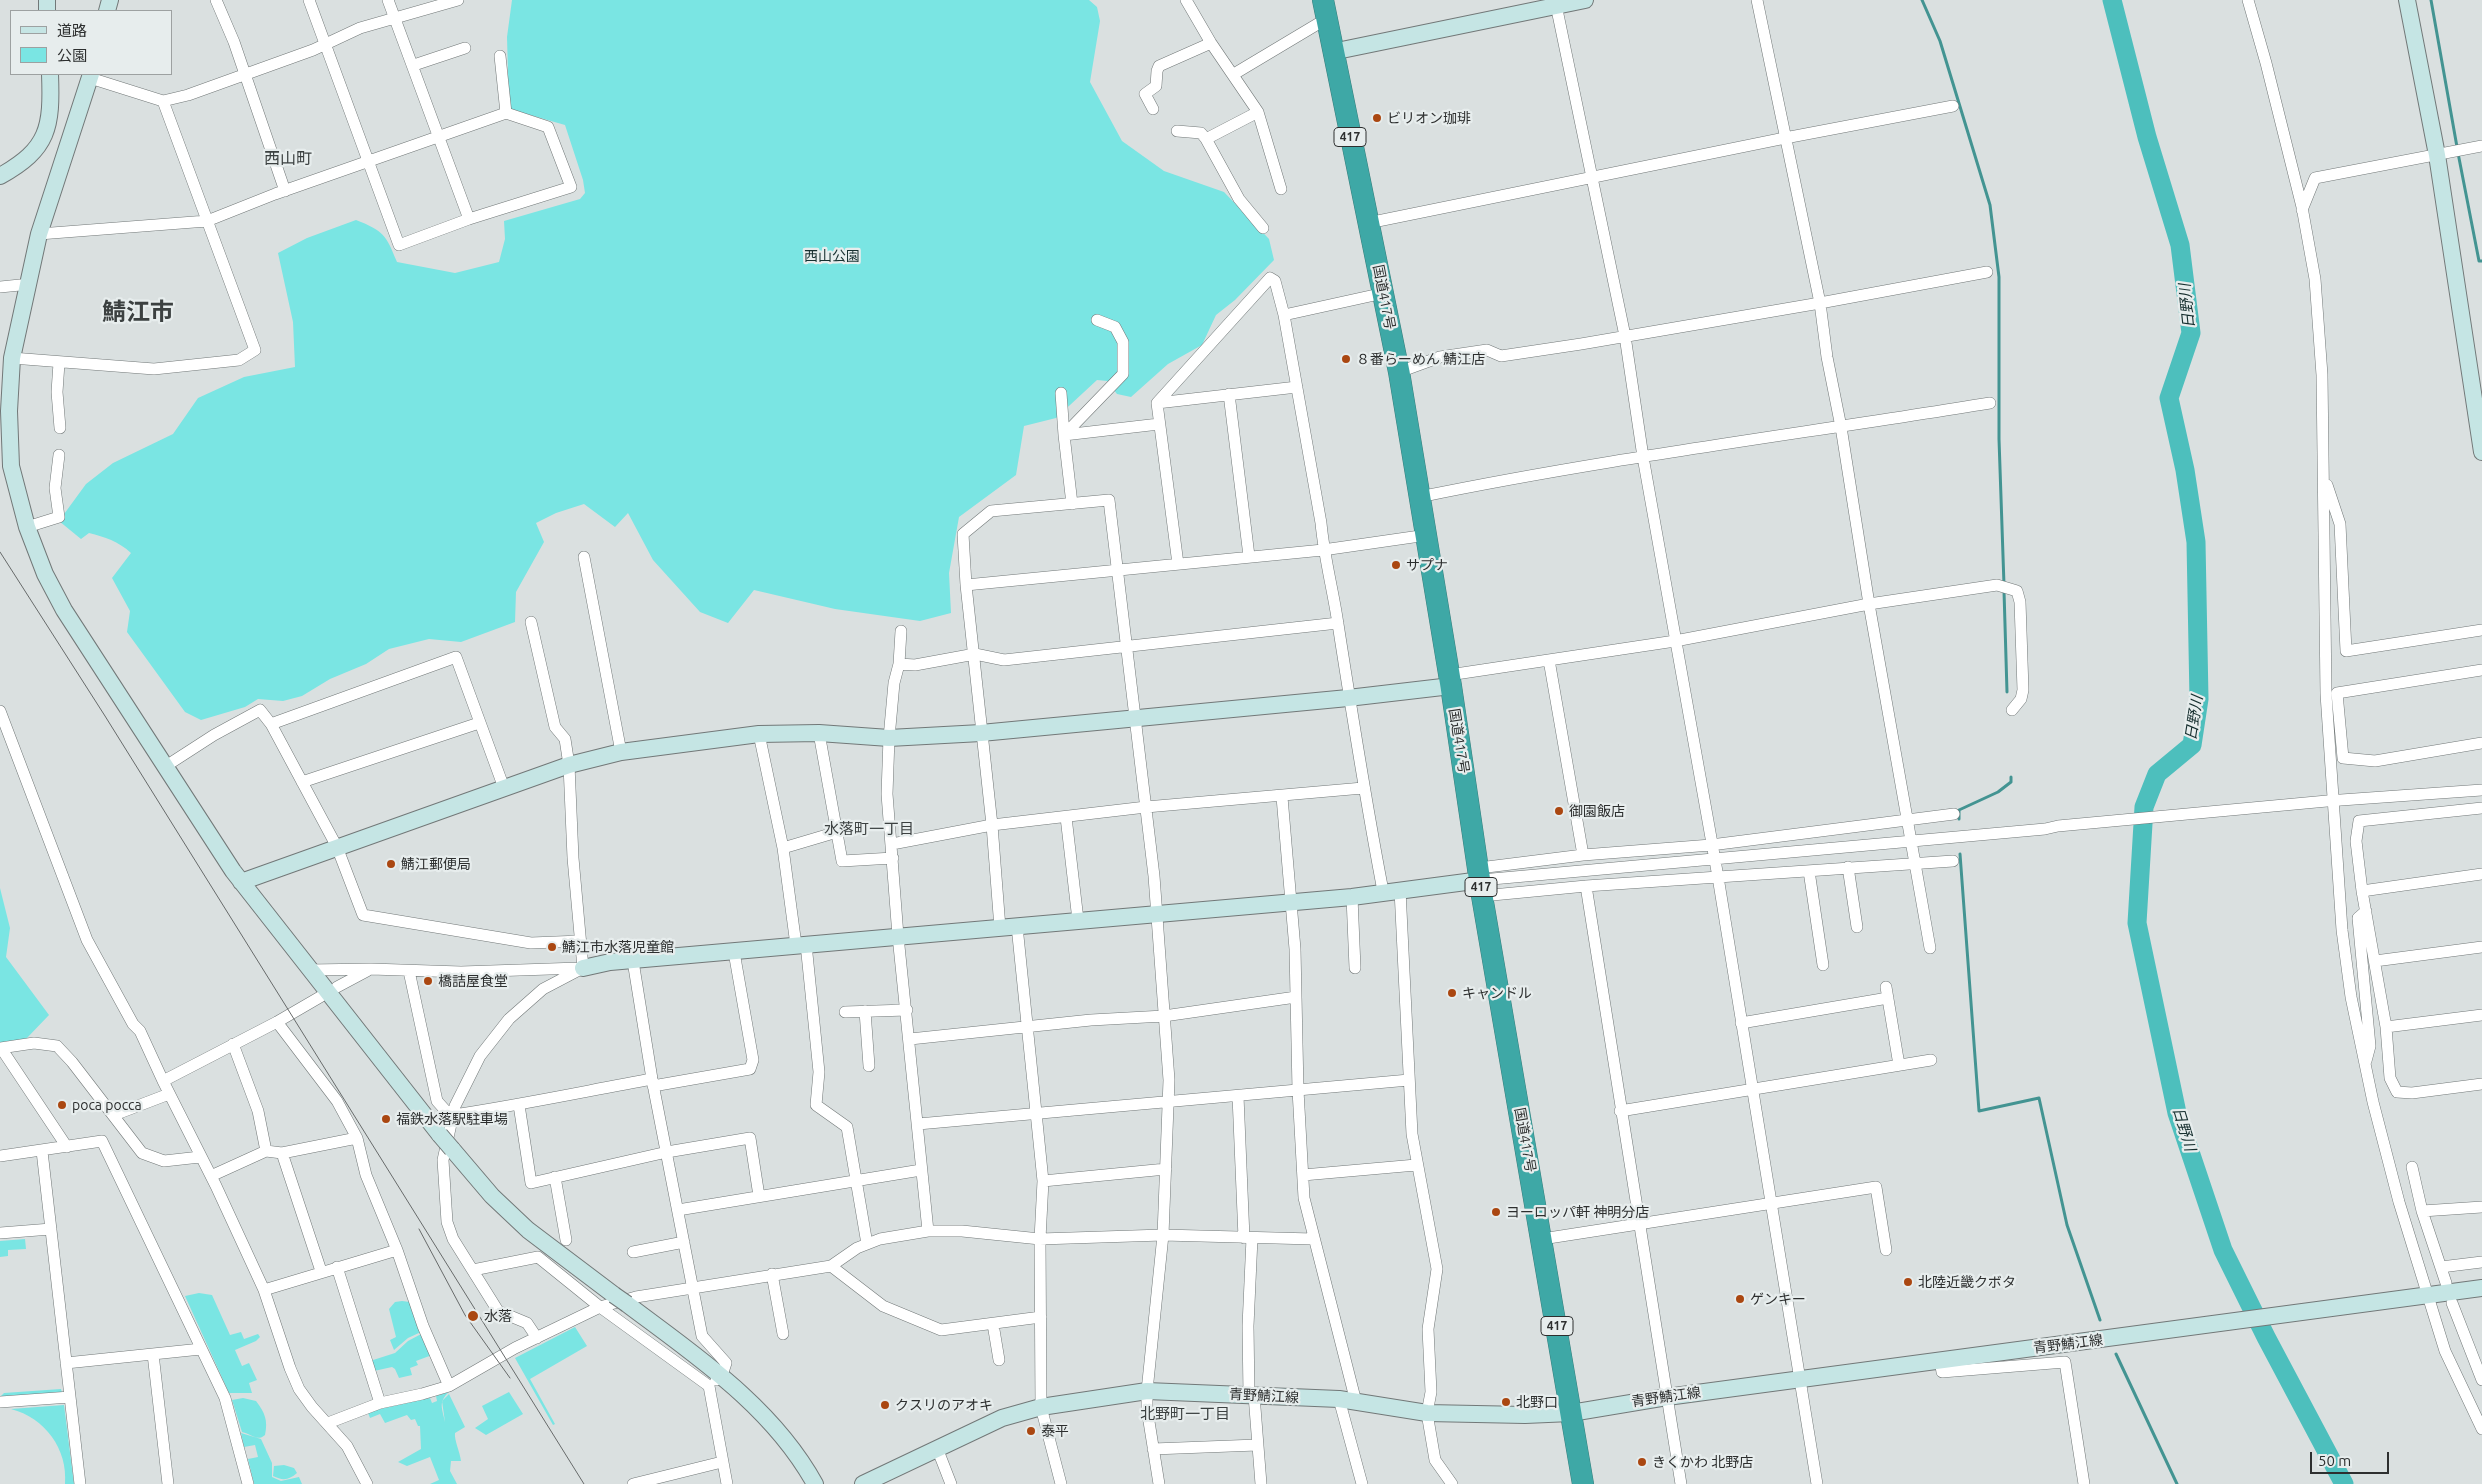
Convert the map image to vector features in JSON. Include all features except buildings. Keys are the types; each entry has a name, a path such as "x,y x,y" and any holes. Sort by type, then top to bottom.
{"highway":[{"name":"国道417号","path":"1325,10 1332,52 1384,293 1399,372 1427,535 1481,881 1583,1484"}],"street":[{"path":"216,0 234,42 285,191"},
{"path":"39,234 208,221 285,191 368,162 506,112 548,127 570,187 470,219 399,245 368,162 324,44 309,0"},
{"path":"388,0 414,65 470,219"},
{"path":"458,0 360,28 324,44 188,96 163,101 91,76 39,234 12,358 9,411 11,466 28,527 45,574 64,610 241,882 310,970 452,1149 487,1190 551,1250 620,1299 781,1434 815,1484"},
{"path":"1186,0 1211,42 1258,112 1281,189"},
{"path":"1332,52 1556,3 1584,0"},
{"path":"1757,0 1820,303 1827,357 1841,427 1869,604 1930,948"},
{"path":"2248,0 2266,63 2302,210 2316,298 2322,375 2326,694 2331,801 2351,997 2399,1202 2425,1297 2445,1351 2482,1428"},
{"path":"2407,0 2477,373 2482,452"},
{"path":"1556,3 1625,336 1643,457 1718,877 1817,1484"},
{"path":"1234,74 1325,10"},
{"path":"1153,109 1145,94 1156,86 1156,71 1159,66 1211,42"},
{"path":"414,65 465,48"},
{"path":"500,56 506,112"},
{"path":"0,176 29,157 42,141 49,123 51,106 50,75"},
{"path":"12,358 154,370 239,360 255,350 163,101"},
{"path":"1368,223 1785,138 1954,106"},
{"path":"1206,139 1258,112"},
{"path":"1177,131 1201,133 1239,199 1263,228"},
{"path":"2302,210 2315,178 2482,146"},
{"path":"1399,372 1440,357 1487,350 1501,356 1820,303 1987,272"},
{"path":"1178,564 1157,404 1270,278 1275,281 1284,315 1321,523 1323,550 1338,623 1348,698 1383,891"},
{"path":"0,287 20,285"},
{"path":"1284,315 1384,293"},
{"path":"1064,435 1123,374 1123,342 1114,327 1096,320"},
{"path":"59,363 60,428"},
{"path":"1157,404 1297,387"},
{"path":"1061,393 1072,504"},
{"path":"1229,394 1248,556"},
{"path":"1419,497 1745,439 1841,427 1990,402"},
{"path":"1064,435 1159,424"},
{"path":"28,527 59,517 54,488 58,455"},
{"path":"2324,474 2340,524 2346,651 2482,630"},
{"path":"1000,928 975,654 966,585 963,534 991,511 1109,500 1157,913 1169,1080 1163,1235 1147,1391 1147,1409 1159,1484"},
{"path":"966,585 1323,550 1427,535"},
{"path":"584,558 621,752"},
{"path":"241,882 569,765 621,752 759,734 819,733 889,738 981,733 1348,698 1450,681 1549,660 1675,640 1869,604 1997,585 2017,591 2020,602 2023,690 2021,699 2012,710"},
{"path":"531,622 555,727 565,739 569,765 573,858 583,968"},
{"path":"899,664 915,665 975,654 1004,660 1338,623"},
{"path":"901,631 899,664 894,683 889,738 887,794 898,936 910,1039 928,1231"},
{"path":"271,724 456,657 504,788"},
{"path":"1549,660 1583,855"},
{"path":"2482,670 2336,692 2343,758 2374,761 2482,743"},
{"path":"166,766 214,735 260,710 271,724 336,847 363,915 531,943 581,942"},
{"path":"0,712 87,940 133,1024 140,1031 264,1290 287,1369 304,1397 347,1446 367,1484"},
{"path":"302,782 479,723"},
{"path":"819,733 842,861 893,858"},
{"path":"759,734 801,944 819,1072 816,1105 848,1127 867,1244"},
{"path":"892,844 992,826 1146,807 1282,797 1364,788"},
{"path":"310,970 371,969 409,972 583,968 801,944 1352,897 1383,891 1481,881 2045,829 2058,826 2331,801 2482,790"},
{"path":"1282,797 1291,902 1304,1198 1313,1240 1356,1402"},
{"path":"2482,808 2359,821 2356,841 2362,891 2386,1027 2390,1078 2397,1092 2412,1093 2482,1084"},
{"path":"1481,881 1583,855 1711,845 1954,814"},
{"path":"1066,817 1078,920"},
{"path":"783,848 837,832"},
{"path":"1481,881 1586,886 1952,860"},
{"path":"1848,867 1856,927"},
{"path":"1810,871 1823,965"},
{"path":"2362,891 2482,874"},
{"path":"1586,886 1638,1225 1681,1484"},
{"path":"1400,890 1409,1080 1416,1165 1437,1269 1428,1329 1431,1392 1427,1412 1435,1460 1452,1484"},
{"path":"1352,897 1355,968"},
{"path":"2366,911 2358,918 2370,1046 2366,1066"},
{"path":"1017,926 1038,1112 1043,1181 1040,1239 1041,1407 1061,1484"},
{"path":"2375,961 2482,947"},
{"path":"409,972 437,1100 445,1110 453,1115 519,1106 599,1088 653,1083 750,1068 753,1060 734,952"},
{"path":"633,961 653,1083 692,1288 704,1339 726,1363 716,1380 722,1462 727,1484"},
{"path":"537,1338 527,1323 498,1311 453,1239 447,1222 442,1169 453,1115 465,1084 480,1056 509,1019 543,989 583,968"},
{"path":"337,987 371,969"},
{"path":"1741,1023 1887,992 1899,1065"},
{"path":"163,1081 277,1022 320,997"},
{"path":"910,1039 1091,1020 1164,1016 1296,997"},
{"path":"845,1012 906,1010"},
{"path":"865,1011 869,1066"},
{"path":"2386,1027 2482,1015"},
{"path":"277,1022 337,1101 357,1138 366,1175 397,1250 423,1326 449,1386"},
{"path":"67,1147 0,1048 34,1043 57,1046 72,1062 142,1153 164,1160 200,1157"},
{"path":"233,1044 258,1111 266,1151"},
{"path":"1620,1111 1931,1060"},
{"path":"918,1124 1409,1080"},
{"path":"114,1115 169,1094"},
{"path":"1238,1096 1248,1238 1248,1326 1252,1395 1261,1484"},
{"path":"519,1106 531,1182 667,1152 750,1138 759,1196"},
{"path":"210,1176 266,1151 282,1153 357,1138"},
{"path":"0,1156 102,1141 201,1349 228,1397 248,1484"},
{"path":"42,1151 80,1484"},
{"path":"282,1153 321,1272"},
{"path":"1303,1175 1416,1165"},
{"path":"2412,1167 2422,1211 2446,1282"},
{"path":"1043,1181 1166,1169"},
{"path":"678,1210 921,1170"},
{"path":"555,1177 566,1240"},
{"path":"1542,1239 1876,1187 1886,1250"},
{"path":"2422,1211 2482,1207"},
{"path":"0,1233 51,1229"},
{"path":"328,1423 380,1403 449,1386 600,1306 636,1297 831,1266 842,1257 867,1244 888,1237 928,1231 962,1231 1040,1239 1163,1235 1313,1240"},
{"path":"633,1252 684,1242"},
{"path":"264,1290 397,1250"},
{"path":"473,1270 538,1257 600,1306 716,1380"},
{"path":"2441,1267 2482,1262"},
{"path":"831,1266 883,1306 941,1330 1041,1317"},
{"path":"337,1267 380,1403"},
{"path":"772,1274 783,1334"},
{"name":"青野鯖江線","path":"863,1484 1002,1418 1041,1407 1147,1391 1339,1399 1427,1412 1525,1416 1571,1413 1667,1397 2482,1288"},
{"path":"2452,1303 2477,1354 2482,1380"},
{"path":"993,1324 999,1360"},
{"path":"66,1363 201,1349"},
{"path":"154,1354 168,1484"},
{"path":"1940,1360 1942,1372 2065,1362 2084,1484"},
{"path":"0,1402 70,1397"},
{"path":"1339,1399 1362,1484"},
{"path":"1153,1449 1256,1445"},
{"path":"937,1448 951,1484"},
{"path":"633,1484 722,1462"}],"green space":[{"name":"西山公園","path":"512,0 1089,0 1097,7 1100,21 1090,82 1122,141 1164,171 1224,192 1269,239 1274,260 1235,300 1216,315 1202,345 1168,364 1131,397 1117,394 1107,381 1097,380 1056,418 1024,426 1016,475 959,517 949,573 951,613 920,621 835,609 754,590 728,623 700,612 653,560 628,513 615,527 584,504 556,513 536,523 544,542 516,592 515,622 461,642 429,639 389,649 366,664 330,679 302,696 283,701 258,699 245,707 201,720 185,712 127,632 130,611 112,578 131,553 116,542 89,533 81,539 59,521 86,484 113,463 173,434 198,398 244,377 295,367 293,322 278,253 307,238 356,220 373,227 383,235 397,262 455,273 499,262 505,239 504,221 580,199 585,193 583,180 565,125 509,109 507,37"},
{"path":"0,888 10,928 6,957 49,1015 26,1039 0,1043"},
{"path":"25,1239 26,1249 8,1250 8,1256 0,1257 0,1241"},
{"path":"199,1293 212,1295 230,1335 241,1332 244,1339 258,1334 260,1337 256,1341 235,1350 242,1366 249,1363 257,1380 249,1383 252,1393 229,1393 185,1296"},
{"path":"395,1302 410,1302 421,1332 408,1338 394,1350 390,1340 396,1337 389,1309"},
{"path":"575,1327 587,1346 530,1379 555,1424 553,1425 515,1358"},
{"path":"423,1333 432,1355 416,1361 418,1365 410,1368 412,1375 399,1378 392,1367 374,1371 370,1361 395,1353 408,1341"},
{"path":"61,1389 62,1393 0,1397 4,1393"},
{"path":"449,1392 443,1400 449,1394 465,1427 455,1433 461,1461 451,1461 450,1471 457,1484 430,1484 439,1480 430,1457 407,1466 398,1462 421,1449 420,1426 418,1426 415,1419 411,1420 407,1415 385,1423 380,1414 370,1418 368,1413 430,1398 432,1403 437,1401 436,1396"},
{"path":"509,1392 523,1414 486,1435 475,1428 488,1419 482,1406"},
{"path":"243,1398 256,1401 264,1413 266,1430 265,1435 262,1437 257,1438 242,1432 232,1400"},
{"path":"64,1405 74,1484 65,1484 63,1459 58,1447 44,1427 23,1413 11,1409"},
{"path":"241,1433 261,1439 272,1463 272,1477 281,1481 299,1477 302,1484 254,1484 248,1459 258,1457 255,1445 244,1447"},
{"path":"284,1465 294,1468 297,1473 286,1479 273,1476 274,1466"}],"waterway":[{"path":"1922,0 1940,41 1990,205 1999,277 1999,439 2004,585"},
{"name":"日野川","path":"2112,0 2147,137 2180,245 2191,333 2169,398 2185,470 2196,542 2199,699 2192,745 2157,774 2144,807 2137,923 2177,1113 2223,1250 2266,1337 2344,1484"},
{"path":"2431,0 2457,147"},
{"path":"2458,153 2479,261 2482,261"},
{"path":"2004,591 2007,692"},
{"path":"1959,819 1959,810 1998,792 2011,782 2011,777"},
{"path":"1960,854 1979,1111 2039,1098 2067,1225 2100,1320"},
{"path":"2116,1354 2177,1484"}],"tram line":[{"path":"0,552 105,716 584,1484"},
{"path":"419,1229 465,1315 510,1378"}],"place":[{"name":"ビリオン珈琲","path":"1377,118"},
{"name":"８番らーめん 鯖江店","path":"1346,359"},
{"name":"サプナ","path":"1396,565"},
{"name":"御園飯店","path":"1559,811"},
{"name":"鯖江郵便局","path":"391,864"},
{"name":"鯖江市水落児童館","path":"552,947"},
{"name":"橋詰屋食堂","path":"428,981"},
{"name":"キャンドル","path":"1452,993"},
{"name":"poca pocca","path":"62,1105"},
{"name":"福鉄水落駅駐車場","path":"386,1119"},
{"name":"ヨーロッパ軒 神明分店","path":"1496,1212"},
{"name":"北陸近畿クボタ","path":"1908,1282"},
{"name":"ゲンキー","path":"1740,1299"},
{"name":"水落","path":"473,1316"},
{"name":"北野口","path":"1506,1402"},
{"name":"クスリのアオキ","path":"885,1405"},
{"name":"泰平","path":"1031,1431"},
{"name":"きくかわ 北野店","path":"1642,1462"}],"district":[{"name":"西山町","path":"288,159"},
{"name":"鯖江市","path":"138,312"},
{"name":"水落町一丁目","path":"869,829"},
{"name":"北野町一丁目","path":"1185,1414"}]}
